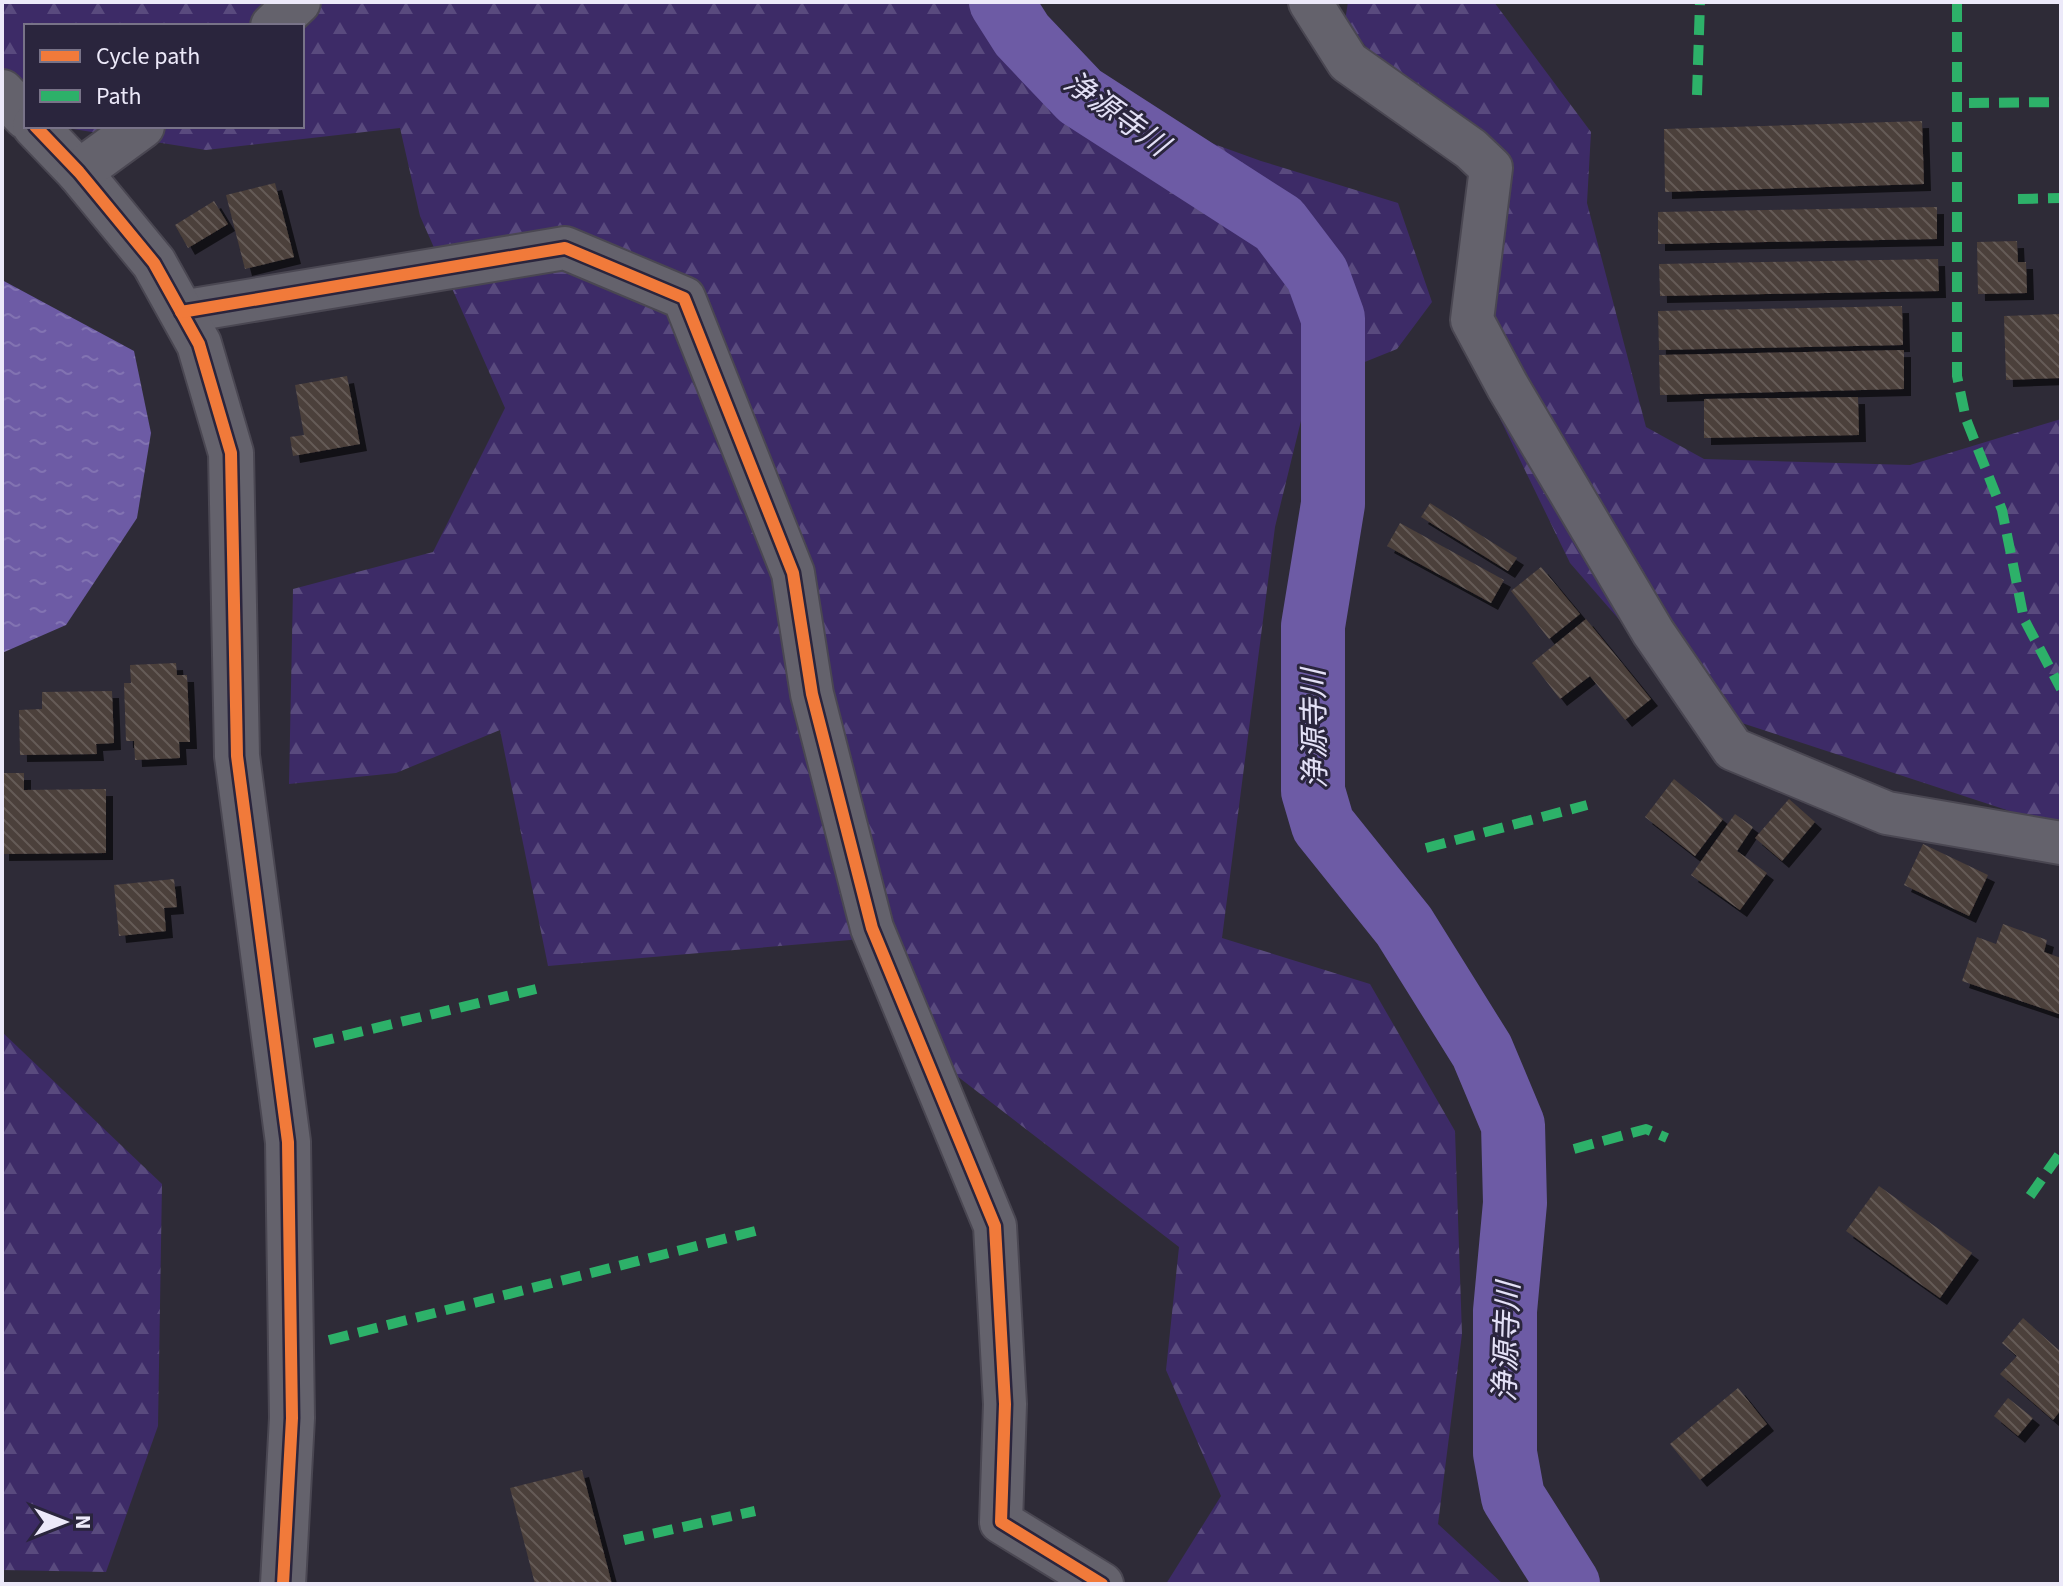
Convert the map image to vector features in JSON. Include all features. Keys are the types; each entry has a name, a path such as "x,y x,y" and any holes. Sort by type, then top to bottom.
{"street":[{"path":"275,24 298,2"},
{"path":"1310,2 1348,62 1471,149 1491,168 1472,320 1508,387 1653,632 1733,749 1887,813 2061,843"},
{"path":"2,92 24,115"},
{"path":"37,128 79,172 154,263 199,344 231,453 237,756 288,1142 292,1418 283,1584"},
{"path":"79,172 139,128"},
{"path":"181,312 565,248 684,298 793,573 812,694 872,928 995,1226 1005,1404 1001,1522 1102,1584"}],"green space":[{"path":"2,2 992,2 1092,100 1261,161 1398,203 1432,302 1397,349 1310,384 1275,527 1222,938 1370,984 1455,1131 1462,1334 1438,1524 1503,1584 1166,1584 1221,1496 1166,1370 1179,1247 957,1076 862,939 548,966 500,730 396,773 289,784 293,589 433,552 505,408 420,216 400,128 206,150 67,128 304,128 304,24 24,24 24,101 2,83"},
{"path":"1348,2 1494,2 1591,132 1587,203 1646,427 1704,459 1910,465 2061,419 2061,828 1696,708 1570,563 1490,398 1490,198 1345,21"},
{"path":"2,1032 162,1184 158,1426 106,1572 2,1570"}],"water":[{"path":"2,280 134,351 151,433 137,518 66,625 2,653"}],"building":[{"path":"1922,121 1924,184 1665,192 1664,129"},
{"path":"275,183 294,257 245,269 226,195"},
{"path":"214,201 228,224 188,248 175,225"},
{"path":"1937,207 1937,239 1658,244 1658,212"},
{"path":"2017,241 2018,262 2026,262 2027,293 1978,294 1977,242"},
{"path":"1938,259 1939,291 1660,296 1659,264"},
{"path":"1902,306 1903,345 1659,350 1658,311"},
{"path":"2061,314 2061,378 2006,380 2004,316"},
{"path":"1904,350 1904,389 1660,395 1659,355"},
{"path":"347,376 360,444 293,456 290,437 304,435 295,385"},
{"path":"1858,397 1859,435 1704,438 1704,399"},
{"path":"1430,503 1517,558 1508,571 1421,517"},
{"path":"1400,523 1504,580 1491,603 1387,546"},
{"path":"1541,567 1580,614 1549,639 1511,591"},
{"path":"1586,619 1651,699 1625,720 1590,676 1560,699 1532,663"},
{"path":"176,663 177,675 187,675 190,742 179,742 180,758 135,760 134,741 126,741 124,683 131,683 130,665"},
{"path":"112,691 114,743 96,744 97,754 20,755 19,710 42,709 42,692"},
{"path":"2,773 24,773 24,790 106,789 106,853 2,854"},
{"path":"1674,779 1723,819 1695,856 1645,817"},
{"path":"1789,799 1815,822 1782,861 1755,838"},
{"path":"1735,814 1753,827 1737,851 1767,873 1740,910 1691,875"},
{"path":"1923,844 1988,875 1969,916 1904,885"},
{"path":"174,879 177,907 164,908 166,931 119,936 114,885"},
{"path":"2003,924 2047,940 2044,952 2061,958 2059,1014 1962,981 1977,937 1996,944"},
{"path":"1879,1186 1972,1253 1940,1298 1846,1231"},
{"path":"2023,1318 2061,1352 2061,1410 2053,1420 2000,1374 2017,1356 2002,1343"},
{"path":"1738,1388 1767,1424 1700,1480 1670,1444"},
{"path":"2008,1398 2033,1418 2018,1436 1994,1416"},
{"path":"582,1470 612,1584 535,1584 510,1488"}],"waterway":[{"name":"浄源寺川","path":"1001,2 1022,35 1080,96 1279,224 1317,274 1333,318 1333,504 1313,626 1313,791 1323,825 1404,926 1482,1051 1513,1125 1515,1203 1505,1311 1505,1453 1513,1497 1568,1584"}],"marked path":[{"path":"1697,95 1700,2"},
{"path":"1957,2 1957,376 1966,419 2002,510 2024,619 2061,689"},
{"path":"1969,103 2061,102"},
{"path":"2018,199 2061,198"},
{"path":"1426,848 1587,805"},
{"path":"314,1043 536,989"},
{"path":"1574,1149 1646,1129 1667,1138"},
{"path":"2030,1196 2061,1152"},
{"path":"329,1340 763,1229"},
{"path":"624,1540 755,1511"}],"cycle path":[{"path":"37,128 79,172 154,263 199,344 231,453 237,756 288,1142 292,1418 283,1584"},
{"path":"181,312 565,248 684,298 793,573 812,694 872,928 995,1226 1005,1404 1001,1522 1102,1584"}]}
